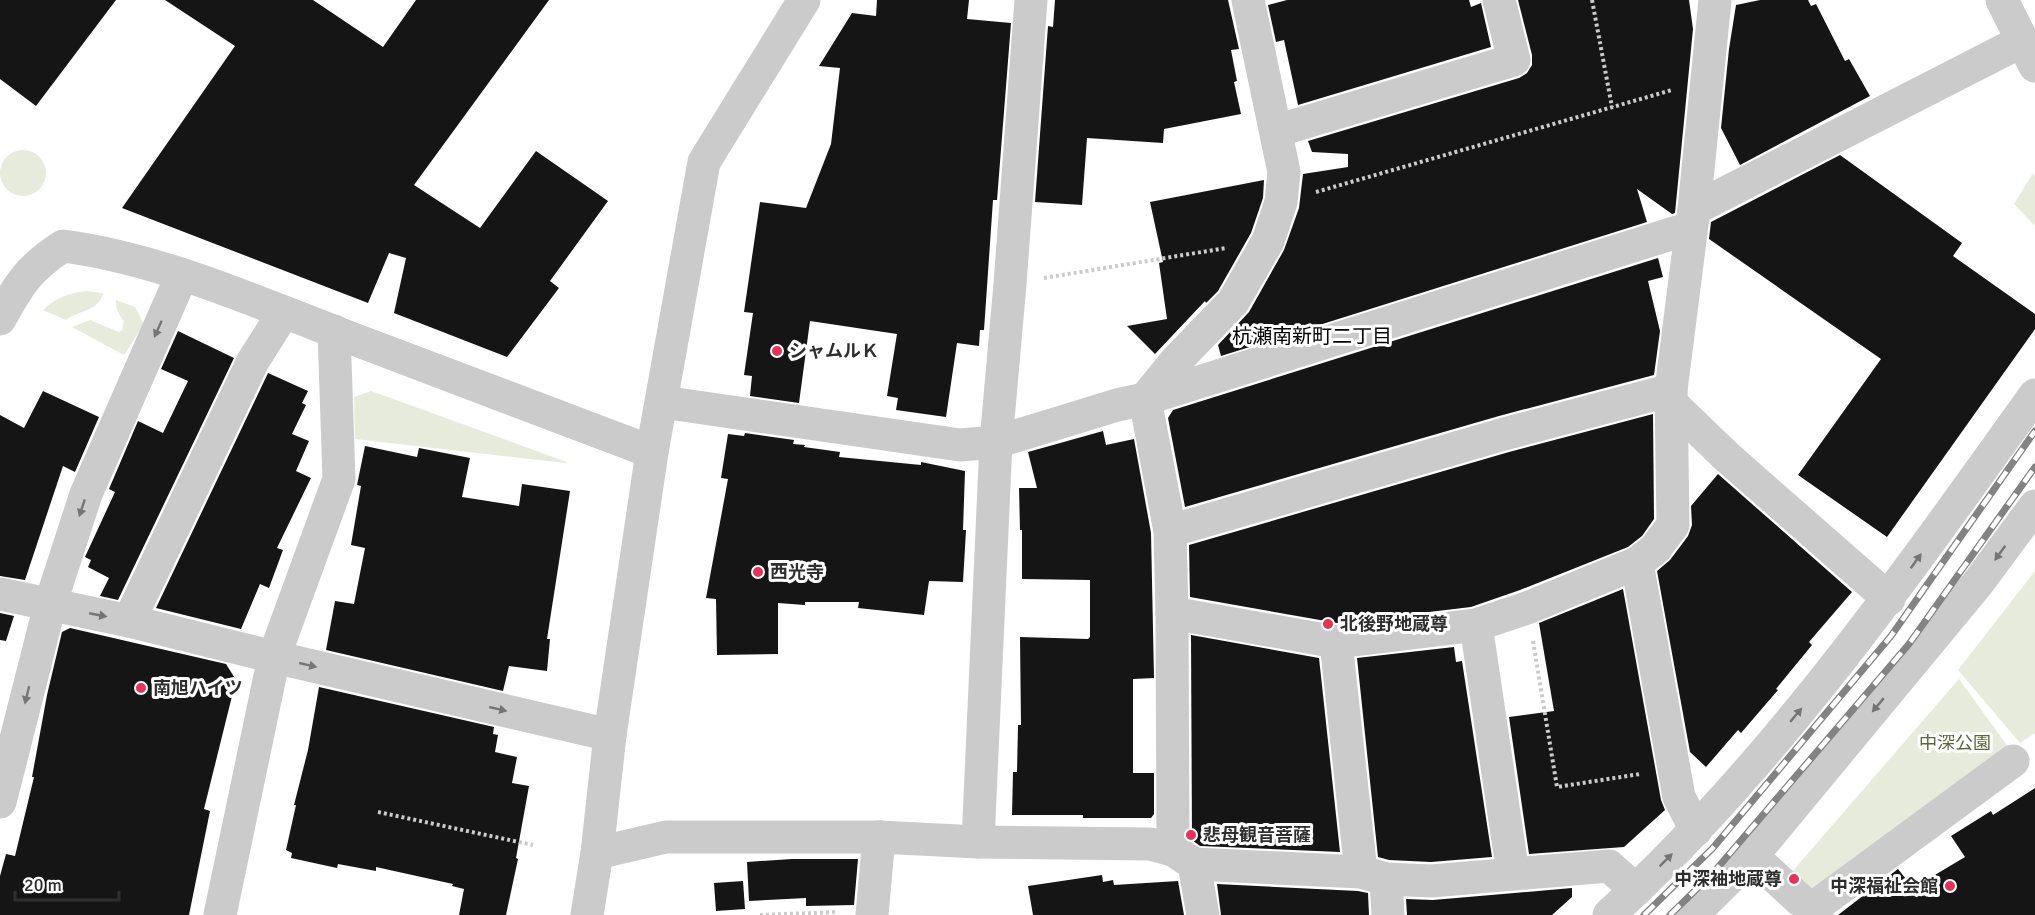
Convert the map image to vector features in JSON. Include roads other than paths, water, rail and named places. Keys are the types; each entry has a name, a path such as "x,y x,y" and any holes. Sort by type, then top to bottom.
{"street":[{"path":"586,915 597,853 610,735 652,452 704,162 804,0"},
{"path":"978,842 996,442 1031,0"},
{"path":"1203,915 1184,857 1170,531 1145,399 1176,361 1233,302 1268,241 1281,202 1284,171 1248,0"},
{"path":"1276,131 1514,60 1499,0"},
{"path":"1172,613 1336,642 1476,625 1527,608 1637,563 1655,549 1673,525 1671,397 1715,0"},
{"path":"662,402 960,446 996,442 1117,405 1145,399 1692,219 2028,54 2002,0"},
{"path":"0,319 16,289 39,261 63,246 97,250 182,275 284,312 652,452"},
{"path":"0,802 50,605 86,494 182,275"},
{"path":"129,621 253,361 284,312"},
{"path":"220,915 274,657 339,479 334,331"},
{"path":"1609,915 1696,830 1799,712 1889,599 2035,395"},
{"path":"1170,531 1504,434 1671,397"},
{"path":"1671,397 1727,457 1889,599"},
{"path":"1692,915 1752,856 1978,583 2035,506"},
{"path":"1637,563 1679,797 1696,830"},
{"path":"0,594 129,621 610,735"},
{"path":"1476,625 1513,874"},
{"path":"1336,642 1374,876 1388,915"},
{"path":"1752,856 1815,911 2013,761"},
{"path":"597,853 666,837 879,837 978,842 1150,844 1184,857 1431,881 1609,867 1636,890"},
{"path":"872,913 879,837"}],"railway":[{"path":"1644,915 1712,849 1891,636 2035,431"},
{"path":"1670,915 1714,872 1909,644 2035,467"}],"place":[{"name":"シャムルＫ","path":"777,351"},
{"name":"西光寺","path":"758,572"},
{"name":"北後野地蔵尊","path":"1328,624"},
{"name":"南旭ハイツ","path":"141,688"},
{"name":"悲母観音菩薩","path":"1191,835"},
{"name":"中深袖地蔵尊","path":"1794,879"},
{"name":"中深福祉会館","path":"1950,886"}],"district":[{"name":"杭瀬南新町二丁目","path":"1312,336"}],"park label":[{"name":"中深公園","path":"1955,743"}]}
